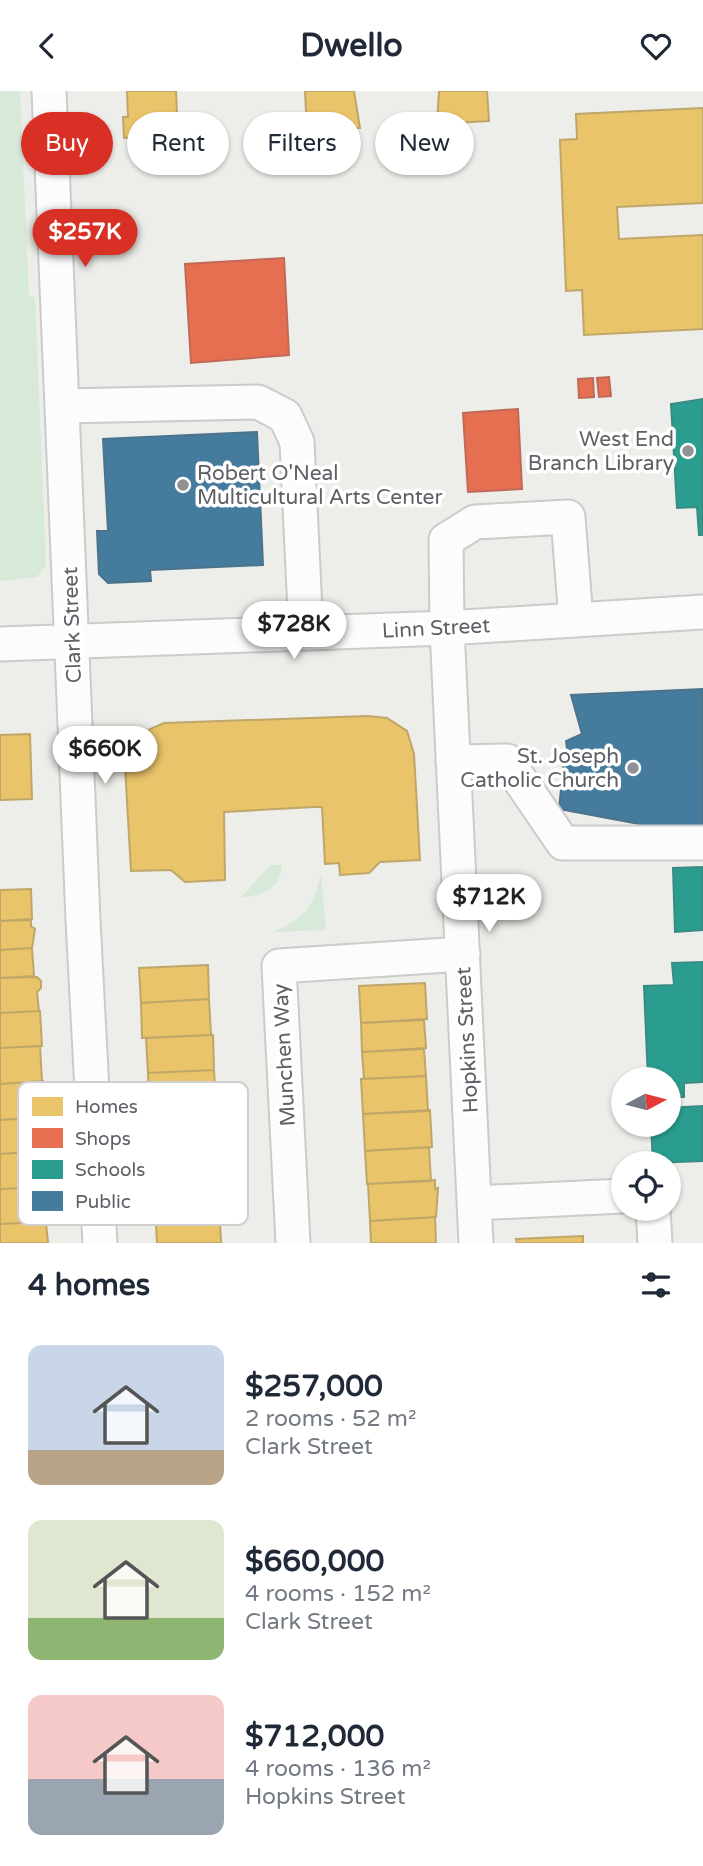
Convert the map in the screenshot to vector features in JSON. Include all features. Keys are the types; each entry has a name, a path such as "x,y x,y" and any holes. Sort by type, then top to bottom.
{"street":[{"name":"Clark Street","path":"49,91 92,1082"},
{"path":"64,406 258,402 285,416 297,442 306,633"},
{"name":"Hopkins Street","path":"476,1243 447,628 446,540 475,522 568,517 576,620"},
{"name":"Linn Street","path":"0,644 447,628 703,612"},
{"path":"453,762 507,761 563,843 703,843"},
{"name":"Munchen Way","path":"293,1243 279,966 463,954"},
{"path":"474,1203 611,1197"},
{"path":"654,1221 655,1243"},
{"name":"Clark Street","path":"99,1225 100,1243"}],"green space":[{"path":"0,91 20,91 21,175 24,175 29,297 35,297 46,565 37,577 0,581"},
{"path":"271,865 282,865 274,886 262,893 240,898"},
{"path":"321,874 326,930 273,932 293,922 306,911"}],"building: Homes":[{"path":"127,91 176,91 177,112 128,112"},
{"path":"305,91 354,91 357,112 306,112"},
{"path":"439,91 487,91 489,121 474,122 474,112 438,112"},
{"path":"703,108 703,203 617,207 619,239 703,235 703,329 584,335 582,290 566,291 560,140 577,139 576,114"},
{"path":"123,117 127,117 127,138 124,138"},
{"path":"367,716 387,718 407,731 414,754 420,860 380,862 369,873 340,875 339,863 325,864 322,807 314,807 224,812 225,880 185,882 171,870 131,871 125,766 134,742 150,729 164,723"},
{"path":"30,734 32,799 0,800 0,735"},
{"path":"31,889 32,919 0,921 0,890"},
{"path":"31,920 31,926 35,929 32,948 0,950 0,921"},
{"path":"32,948 34,976 0,978 0,950"},
{"path":"208,965 209,999 141,1003 139,968"},
{"path":"37,977 41,981 41,988 37,992 39,1011 0,1013 0,978"},
{"path":"425,983 427,1019 361,1023 359,986"},
{"path":"209,999 211,1035 142,1038 141,1003"},
{"path":"40,1011 42,1046 0,1048 0,1013"},
{"path":"424,1020 426,1048 362,1052 361,1023"},
{"path":"213,1035 214,1070 148,1073 146,1038"},
{"path":"40,1046 42,1081 0,1084 0,1048"},
{"path":"424,1049 426,1076 364,1079 362,1052"},
{"path":"214,1070 215,1082 148,1082 148,1073"},
{"path":"426,1076 428,1111 363,1114 361,1079"},
{"path":"18,1083 18,1119 0,1120 0,1084"},
{"path":"430,1110 432,1147 365,1151 363,1114"},
{"path":"18,1119 18,1153 0,1154 0,1120"},
{"path":"429,1147 431,1181 367,1184 365,1151"},
{"path":"18,1153 18,1188 0,1189 0,1154"},
{"path":"435,1180 435,1189 438,1188 436,1217 370,1221 368,1184"},
{"path":"18,1188 18,1223 0,1224 0,1189"},
{"path":"435,1217 436,1243 371,1243 370,1221"},
{"path":"0,1224 46,1225 48,1243 0,1243"},
{"path":"156,1225 220,1225 221,1243 157,1243"},
{"path":"583,1236 583,1243 517,1243 516,1239"}],"building: Shops":[{"path":"284,258 289,355 191,363 185,264"},
{"path":"609,377 611,396 599,397 597,378"},
{"path":"593,378 594,397 579,398 578,379"},
{"path":"518,409 522,489 468,492 463,413"}],"building: Schools":[{"name":"West End Branch Library","path":"703,399 703,535 699,535 697,507 677,508 671,404"},
{"path":"703,867 703,930 675,932 673,868"},
{"path":"703,962 703,1082 684,1083 684,1097 681,1097 681,1067 647,1067 644,986 674,985 672,963"},
{"path":"703,1106 703,1161 681,1162 681,1151 652,1151 652,1137 681,1137 681,1107"}],"building: Public":[{"name":"Robert O'Neal Multicultural Arts Center","path":"257,432 263,565 150,570 151,581 108,583 99,574 97,531 108,531 103,439"},
{"name":"St. Joseph Catholic Church","path":"702,689 703,836 559,809 564,760 568,755 566,741 582,734 571,695"}],"place":[{"name":"West End Branch Library","path":"688,451"},
{"name":"Robert O'Neal Multicultural Arts Center","path":"183,485"},
{"name":"St. Joseph Catholic Church","path":"633,768"}]}
